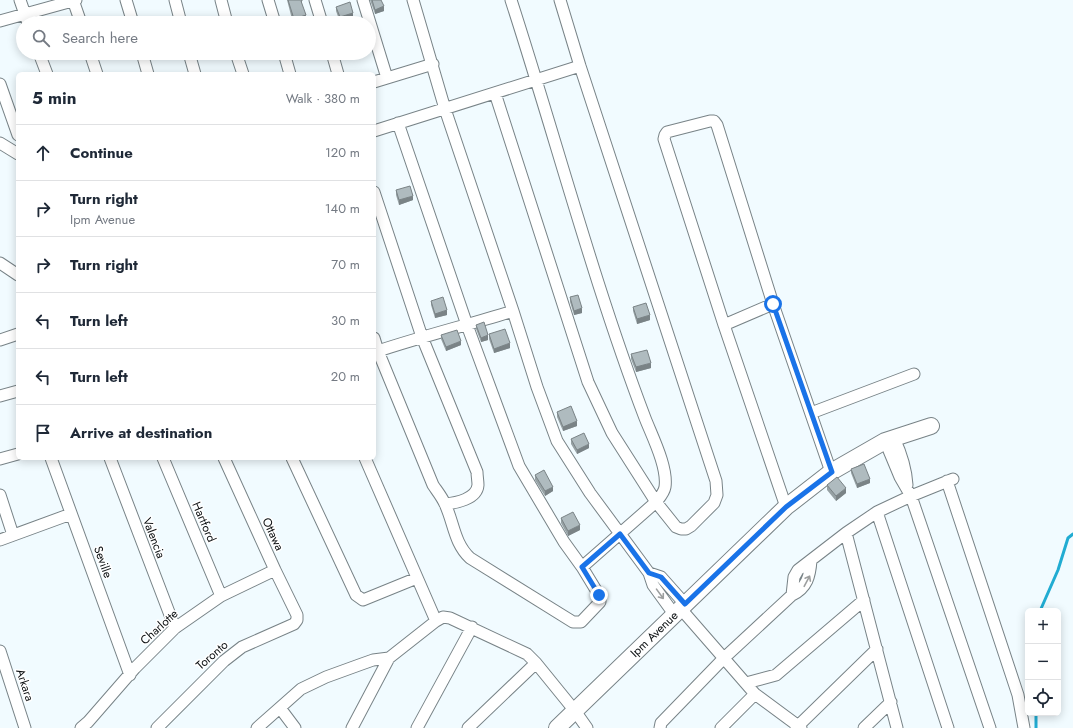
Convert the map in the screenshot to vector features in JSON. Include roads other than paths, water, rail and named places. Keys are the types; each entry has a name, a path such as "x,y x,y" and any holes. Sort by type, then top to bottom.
{"street":[{"path":"20,0 25,16"},
{"path":"31,16 74,0 79,16"},
{"path":"126,0 131,16"},
{"path":"175,0 179,16"},
{"path":"221,0 225,16"},
{"path":"268,0 273,16"},
{"path":"315,0 320,16"},
{"path":"363,0 368,16"},
{"path":"413,0 445,109 537,387 557,441 590,493 649,573 661,577 680,609 746,684 755,694 798,727 877,649"},
{"path":"511,0 594,268 631,381 664,469 665,488 662,496 582,567"},
{"path":"495,93 588,382 612,433 656,502 676,527 681,530 686,529 701,517 714,503 717,495 716,481 580,66 560,0"},
{"path":"0,21 16,19"},
{"path":"376,42 387,78"},
{"path":"42,60 46,72"},
{"path":"92,60 96,72"},
{"path":"144,60 147,72"},
{"path":"191,60 194,72"},
{"path":"238,60 242,72"},
{"path":"286,60 289,72"},
{"path":"334,60 337,72"},
{"path":"376,81 433,64"},
{"path":"376,130 580,66"},
{"path":"0,84 16,129"},
{"path":"786,507 724,325 664,139 667,132 710,121 714,121 717,124 773,304 832,472"},
{"path":"398,123 467,325 519,466 564,542 582,567 599,595 600,602 581,622 573,622 470,558 463,551 458,543 445,504 433,485 376,352 422,337 467,325 513,311"},
{"path":"0,143 16,153"},
{"path":"376,198 422,337 477,472 478,486 474,494 458,502 445,504"},
{"path":"0,263 16,273"},
{"path":"724,325 773,304"},
{"path":"0,340 16,335"},
{"path":"811,413 914,374"},
{"path":"0,396 16,392"},
{"name":"Ipm Avenue","path":"557,728 786,507 832,472 889,439 931,426"},
{"path":"889,439 902,455 909,492 990,728"},
{"path":"0,459 16,455"},
{"name":"Seville","path":"52,460 130,675"},
{"name":"Valencia","path":"111,460 175,628"},
{"name":"Hartford","path":"164,460 221,596"},
{"name":"Ottawa","path":"225,460 297,615 297,620"},
{"path":"293,460 356,595 359,598 363,600 417,578"},
{"path":"366,460 436,621"},
{"path":"660,728 661,723 724,658 792,595 794,577 803,565 846,533 909,492 950,480 1018,695 1024,728"},
{"path":"0,495 13,535"},
{"path":"877,512 948,728"},
{"path":"0,540 71,514"},
{"path":"846,533 897,728"},
{"name":"Charlotte","path":"81,728 175,628 221,596 275,570"},
{"path":"746,684 776,675 864,600"},
{"path":"352,728 389,658 443,617 450,618 472,627 527,654 575,711 587,728"},
{"name":"Toronto","path":"157,728 236,651 294,624 297,620"},
{"path":"416,728 472,627"},
{"name":"Arkara","path":"0,651 25,728"},
{"path":"257,728 302,689 326,677 373,660 389,658"},
{"path":"468,728 536,663"},
{"path":"721,728 755,694"},
{"path":"864,728 891,702"},
{"path":"280,708 295,728"}],"waterway":[{"path":"1041,608 1058,570 1068,538 1073,534"},
{"path":"1036,716 1036,728"}]}
